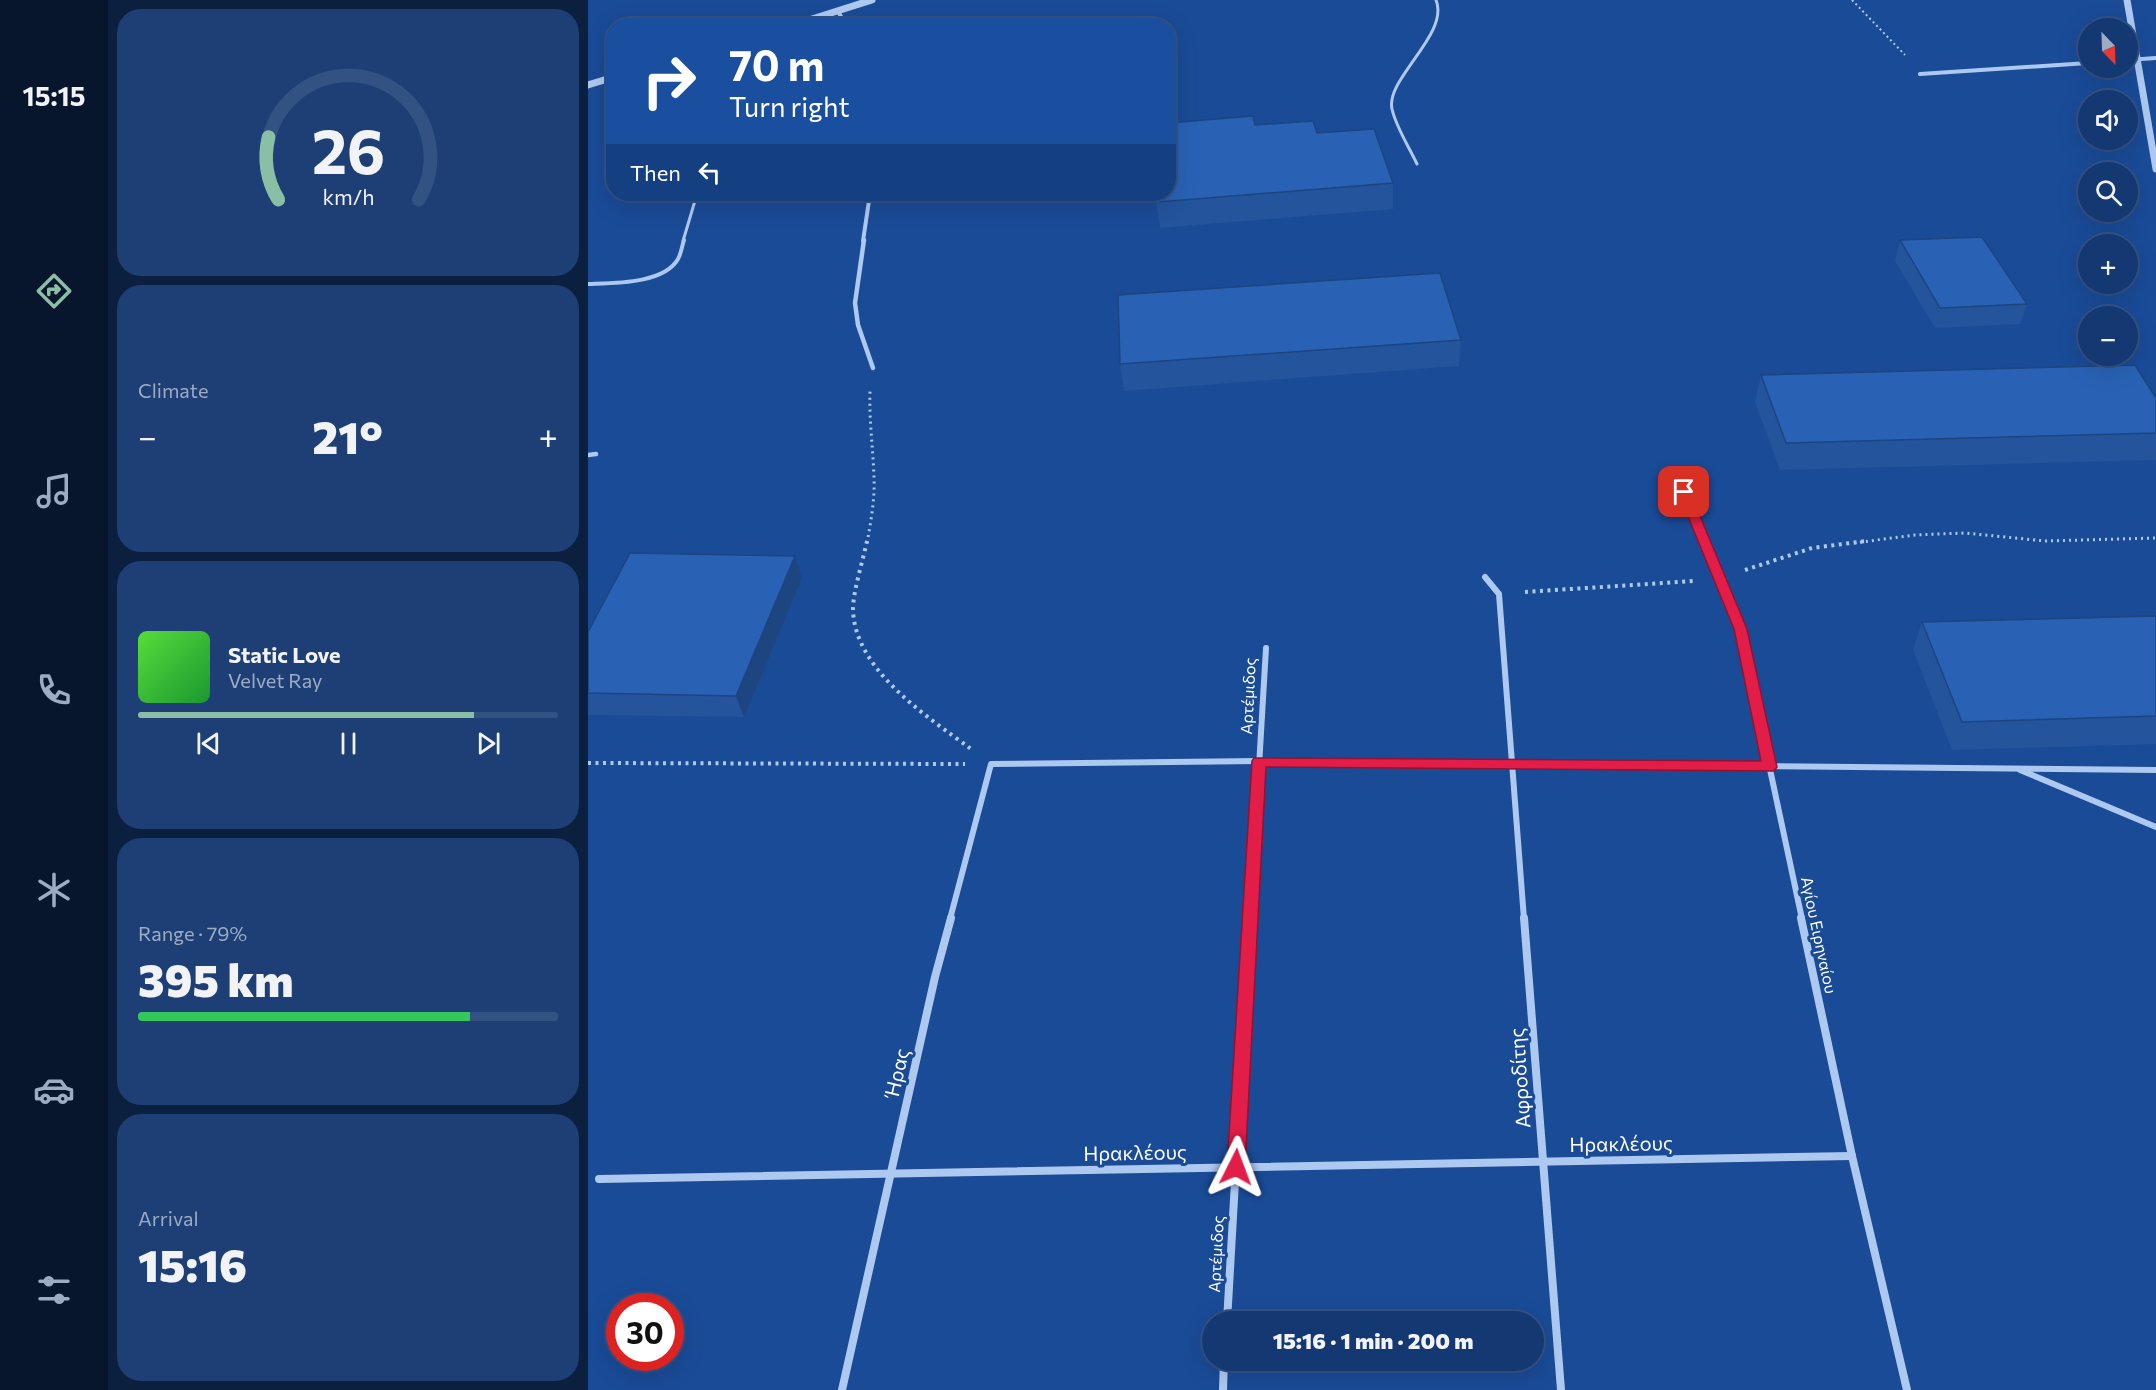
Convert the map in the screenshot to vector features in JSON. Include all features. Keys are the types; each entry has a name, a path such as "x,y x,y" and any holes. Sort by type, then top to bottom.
{"street":[{"path":"816,18 872,0"},
{"path":"2127,0 2130,18"},
{"path":"838,11 842,18"},
{"path":"2156,58 2138,59 2156,169"},
{"path":"1920,74 2078,64"},
{"path":"588,85 606,79"},
{"path":"869,201 855,303 858,325 873,368"},
{"path":"588,454 596,454"},
{"name":"Αγίου Ειρηναίου","path":"1684,492 1740,629 1852,1156 1907,1390"},
{"path":"1485,577 1499,594"},
{"name":"Αφροδίτης","path":"1499,594 1561,1390"},
{"name":"Αρτέμιδος","path":"1228,1311 1266,648"},
{"path":"991,764 1259,761 2156,770"},
{"name":"Ήρας","path":"842,1390 935,977 991,764"},
{"path":"2017,769 2156,827"},
{"name":"Ηρακλέους","path":"599,1179 1852,1156"},
{"path":"1222,1390 1223,1371"}],"lane":[{"path":"1417,164 1391,107 1395,89 1431,34 1439,7 1436,0"},
{"path":"588,284 637,280 664,272 678,259 695,201"}],"path":[{"path":"1852,0 1893,41 1920,74"},
{"path":"873,368 869,420 874,477 872,516 853,609 860,639 880,675 923,713 991,764"},
{"path":"1499,594 1720,579 1812,548 1915,535 1965,533 2045,541 2156,538"},
{"path":"588,763 991,764"}],"building":[{"path":"1253,116 1255,125 1313,121 1317,133 1374,129 1393,183 1176,201 1176,122"},
{"path":"1982,237 2027,304 1940,308 1900,240"},
{"path":"1440,273 1461,340 1120,364 1118,295"},
{"path":"2136,366 2156,398 2156,433 1786,443 1761,375"},
{"path":"630,553 795,556 736,696 588,693 588,632"},
{"path":"2156,616 2156,716 1962,722 1922,622"}],"route":[{"path":"1236,1167 1259,761 1769,767 1740,629 1684,492"}]}
